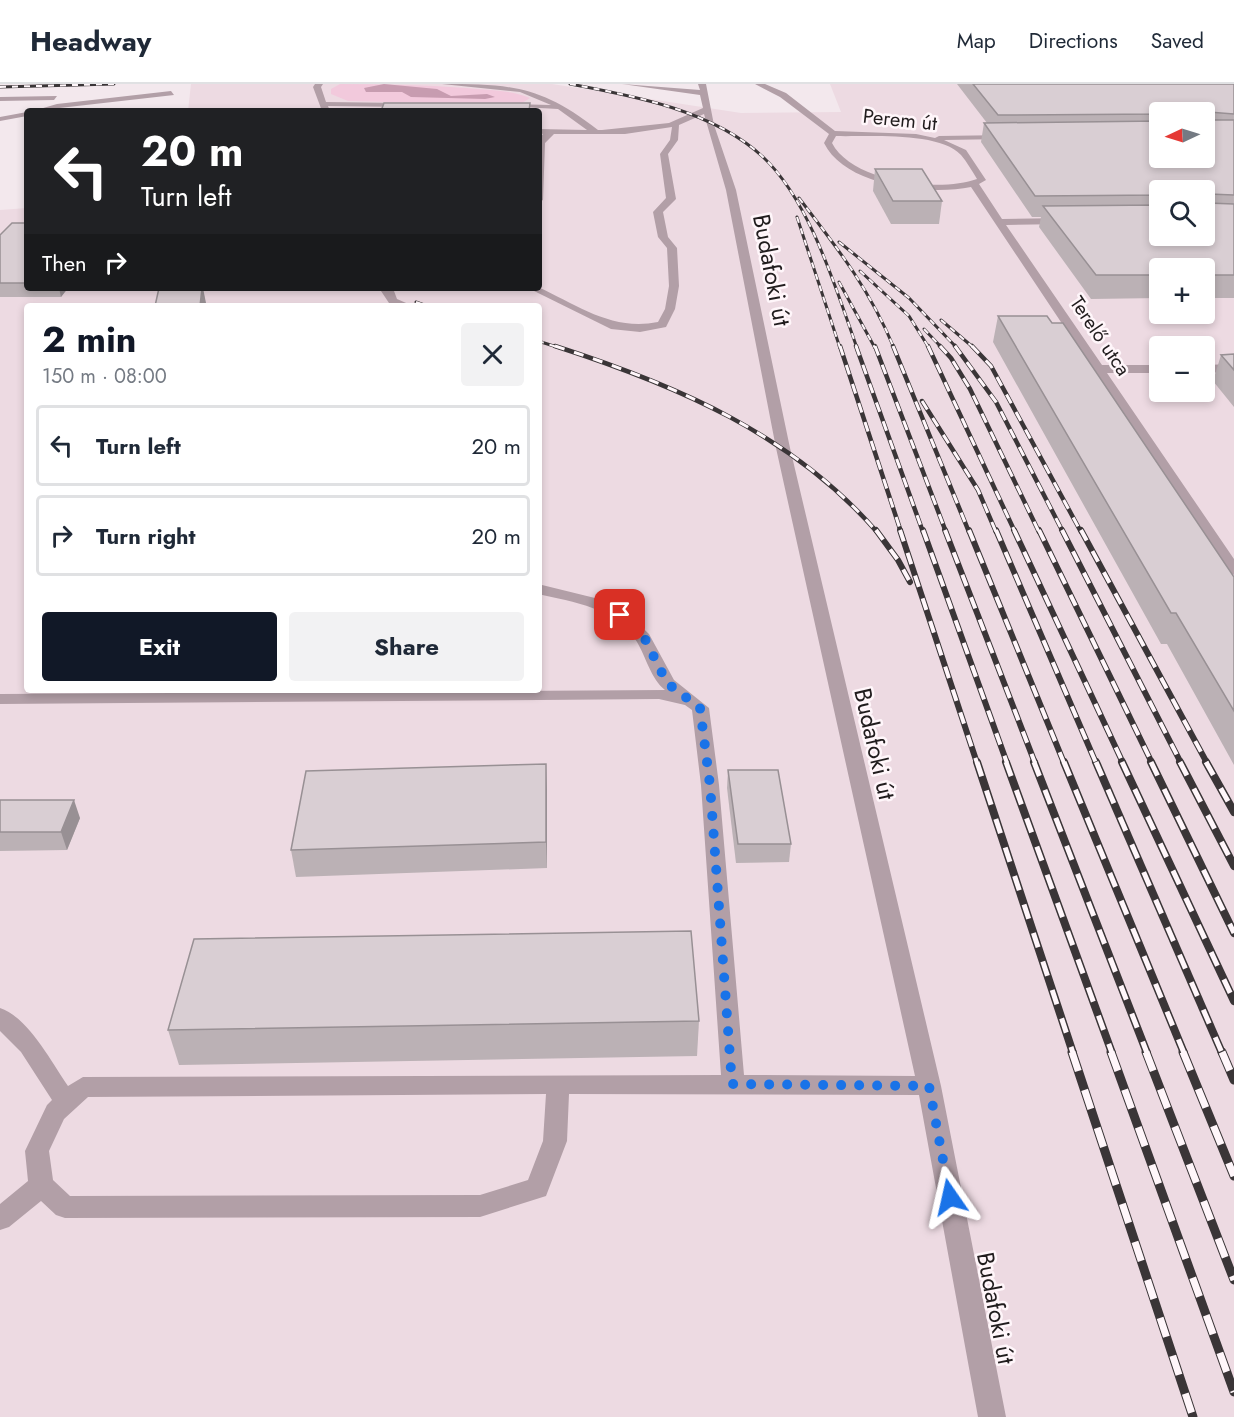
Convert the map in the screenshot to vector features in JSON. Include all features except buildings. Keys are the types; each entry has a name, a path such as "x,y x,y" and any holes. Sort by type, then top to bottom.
{"street":[{"path":"172,102 171,93 176,84"},
{"path":"319,84 317,87 324,108 418,105"},
{"path":"446,84 532,93 559,107 594,131"},
{"path":"542,131 671,127 695,118 703,96 626,84"},
{"path":"645,84 661,90"},
{"name":"Perem út","path":"759,84 775,90 833,133 881,133 931,138 949,144 963,152 982,180 974,184 952,188 931,187 860,172 833,154 828,143 833,133"},
{"path":"775,90 783,84"},
{"path":"56,108 110,99 171,93"},
{"name":"Budafoki út","path":"703,96 731,190 783,448 929,1086 992,1417"},
{"path":"0,99 110,99"},
{"path":"500,106 559,107"},
{"path":"0,119 24,115"},
{"path":"585,126 671,127"},
{"path":"539,291 615,327 640,330 662,325 670,309 674,286 672,248 663,237 658,212 670,199 664,154 674,140 671,127"},
{"path":"542,141 546,135 552,132"},
{"path":"931,138 1011,137"},
{"name":"Terelő utca","path":"974,184 1234,570"},
{"path":"999,222 1079,221"},
{"path":"387,291 393,301 399,303"},
{"path":"1215,369 1234,368"},
{"path":"1099,369 1149,369"},
{"path":"542,590 593,602 620,615 644,637 667,683 700,708 710,785 732,1084"},
{"path":"0,699 661,694 700,708"},
{"path":"0,1017 29,1046 66,1102"},
{"path":"558,1085 555,1141 537,1188 480,1206 65,1208 41,1185 37,1152 56,1112 83,1087 732,1084 929,1086"},
{"path":"0,1220 41,1185"}],"shaded area":[{"path":"191,84 552,84 741,113 841,112 830,84 1234,84 1234,1417 0,1417 0,210 24,208 24,291 542,291 542,108 188,108"},
{"path":"340,84 466,88 507,92 530,98 522,103 507,105 348,101 331,94 331,89"},
{"path":"384,84 437,89 451,96 487,94 495,97 485,99 411,97 402,92 366,92 364,88"}],"railway":[{"path":"0,87 114,84"},
{"path":"570,84 647,100 698,117 743,141 763,157 780,175 808,221 820,247 857,348"},
{"path":"799,198 840,252 863,288 894,348"},
{"path":"797,217 840,348"},
{"path":"839,242 909,298 957,348"},
{"path":"860,271 909,316 929,348"},
{"path":"839,282 875,348"},
{"path":"941,320 973,348"},
{"path":"924,329 942,348"},
{"path":"542,342 560,348"},
{"path":"555,346 688,396 770,440 844,497 877,532"},
{"path":"840,346 901,532"},
{"path":"856,346 923,532"},
{"path":"875,346 946,532"},
{"path":"893,346 969,532"},
{"path":"940,346 951,358 970,389 1039,532"},
{"path":"955,346 996,402 1063,532"},
{"path":"929,348 1015,532"},
{"path":"973,348 991,366 1081,532"},
{"path":"922,401 978,490 996,532"},
{"path":"876,530 898,560 910,582"},
{"path":"900,530 977,763"},
{"path":"923,530 1007,763"},
{"path":"945,530 1035,763"},
{"path":"969,530 1064,763"},
{"path":"996,530 1096,763"},
{"path":"1014,530 1123,763"},
{"path":"1039,530 1152,763"},
{"path":"1062,530 1181,763"},
{"path":"1081,530 1207,763"},
{"path":"977,762 1073,1053"},
{"path":"1006,762 1112,1053"},
{"path":"1034,762 1147,1053"},
{"path":"1064,762 1184,1053"},
{"path":"1096,762 1222,1053"},
{"path":"1122,762 1234,1001"},
{"path":"1151,762 1234,933"},
{"path":"1180,762 1234,866"},
{"path":"1206,762 1234,812"},
{"path":"1072,1052 1193,1417"},
{"path":"1111,1052 1234,1392"},
{"path":"1146,1052 1234,1280"},
{"path":"1183,1052 1234,1176"},
{"path":"1222,1052 1234,1080"}],"route":[{"path":"620,615 644,637 667,683 700,708 710,785 732,1084 929,1086 950,1197"}]}
